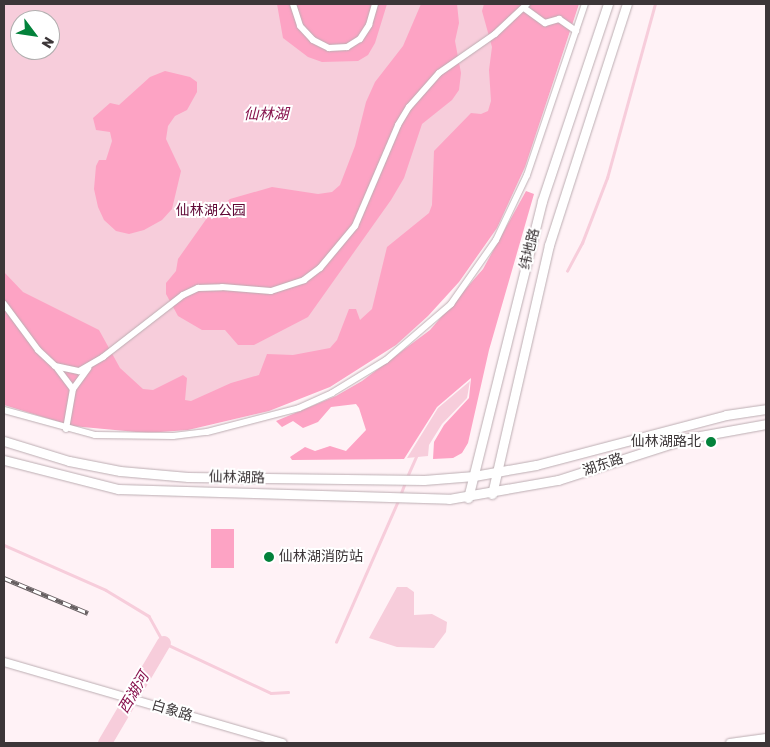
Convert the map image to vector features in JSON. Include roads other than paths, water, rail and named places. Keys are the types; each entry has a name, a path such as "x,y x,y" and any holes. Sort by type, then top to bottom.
{"main road":[{"name":"纬地路","path":"468,498 542,201 608,4"},
{"name":"纬地路","path":"492,494 549,245 627,4"},
{"name":"湖东路","path":"474,476 497,473 726,415 766,409"},
{"name":"湖东路","path":"468,498 558,480 689,438 766,424"},
{"name":"仙林湖路","path":"4,441 42,454 120,471 188,477 424,480 474,476"},
{"path":"37,470 42,454"},
{"name":"仙林湖路","path":"4,460 37,470 118,489 385,500 468,498"}],"street":[{"path":"293,4 295,15 307,34 321,44 339,48 355,43 364,35 375,4"},
{"path":"4,410 66,429 95,434 141,436 207,432 299,408 332,393 386,360 451,304 496,240 528,175 585,4"},
{"path":"55,366 73,371 89,367 183,295 203,287 270,291 304,280 320,268 355,226 398,126 409,107 432,80 453,62 495,34 526,6 545,22 559,19 576,32"},
{"path":"4,304 38,350 55,366 73,389"},
{"path":"66,429 73,389 89,367"},
{"name":"白象路","path":"4,662 103,689 282,743"},
{"path":"730,743 766,738"}],"water":[{"name":"仙林湖","path":"4,4 277,4 283,38 308,57 322,62 358,61 368,55 375,43 387,4 421,4 403,46 375,82 366,102 355,146 340,185 332,192 318,194 272,187 230,199 207,218 178,259 176,271 166,283 166,294 178,316 202,330 225,330 238,345 254,345 308,317 391,200 404,178 422,124 452,100 459,90 461,73 455,41 459,23 457,4 484,4 482,11 492,47 489,70 491,101 488,111 481,114 471,113 434,151 432,205 429,213 387,247 372,309 360,320 356,309 349,309 337,340 330,348 293,355 267,354 259,375 231,383 191,401 185,400 187,378 183,375 153,390 143,389 120,368 99,330 23,292 4,272","holes":["165,71 190,77 197,82 197,92 187,110 175,116 168,126 166,139 181,171 172,209 162,220 144,230 129,234 116,231 104,220 98,207 94,189 96,166 99,160 106,160 112,141 110,132 96,130 93,118 110,103 119,105 150,77"]},
{"path":"470,381 467,398 442,424 429,445 428,456 407,458 438,408"},
{"path":"397,587 407,587 414,592 414,615 432,614 447,622 446,632 434,648 397,647 369,638"}],"waterway":[{"path":"567,271 582,243 607,178 655,4"},
{"path":"407,477 417,455"},
{"path":"400,496 405,482"},
{"path":"336,642 398,501"},
{"path":"4,545 106,590 149,616 164,643 271,693 288,692"},
{"name":"西湖河","path":"105,743 164,643"}],"railway":[{"path":"4,578 88,613"}],"place":[{"name":"仙林湖路北","path":"711,442"},
{"name":"仙林湖消防站","path":"269,557"}],"park label":[{"name":"仙林湖公园","path":"211,211"}]}
